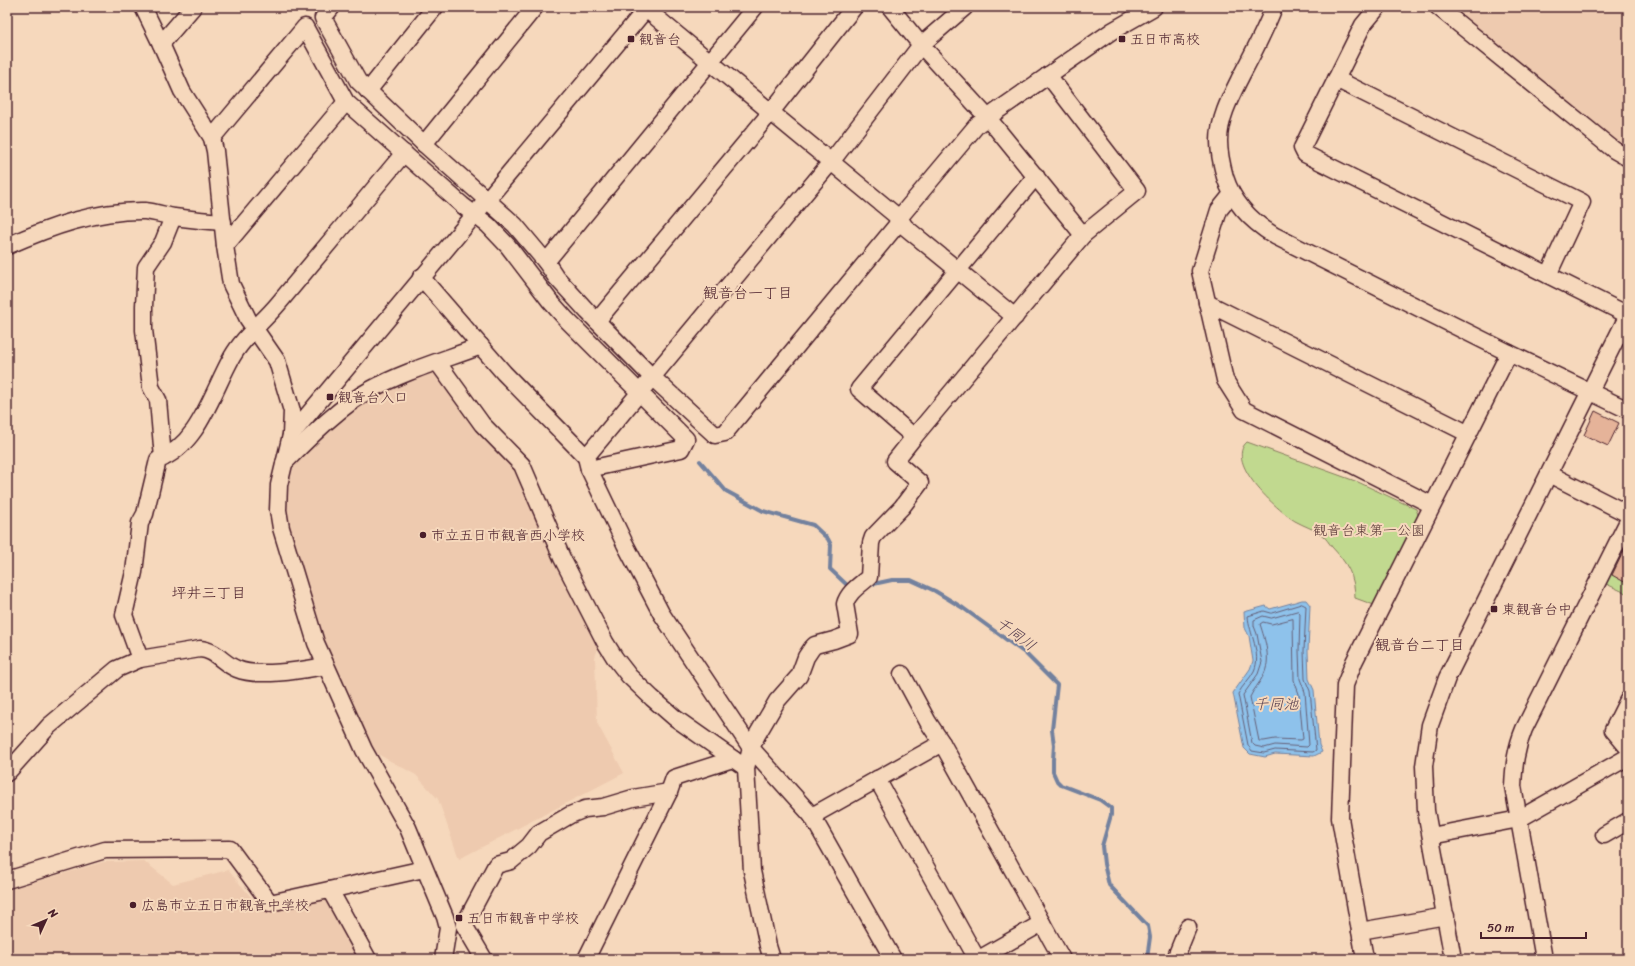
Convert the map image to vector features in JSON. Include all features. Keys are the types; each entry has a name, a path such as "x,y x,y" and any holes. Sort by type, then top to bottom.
{"street":[{"path":"143,7 182,91 212,138 216,158 225,246 231,284 248,319 277,361 292,411 291,435 279,485 278,510 281,528 316,644 364,750 408,828 447,922 447,934 443,959"},
{"path":"161,44 193,7"},
{"path":"332,7 323,18 358,81 424,144 515,225 546,262 556,277 597,321 652,377 715,435 725,433 896,226 899,218 977,125 1112,31 1154,7"},
{"path":"368,91 435,7"},
{"path":"424,144 535,7"},
{"path":"546,262 755,7"},
{"path":"597,321 771,112 854,7"},
{"path":"890,7 921,45 988,118 1083,235"},
{"path":"588,463 639,392 831,162 921,45 965,7"},
{"path":"1274,7 1230,99 1220,127 1220,156 1227,183 1232,194 1246,213 1255,222 1275,236 1509,353 1628,410"},
{"path":"1378,7 1363,25 1336,79 1302,148 1305,154 1628,315 1447,678 1430,725 1424,766 1426,811 1453,959"},
{"path":"1438,7 1614,150 1628,158"},
{"path":"291,435 646,8 712,61 899,218 906,227 1015,317"},
{"path":"212,138 305,27 346,102 462,205 475,214 508,246 550,301 567,320 686,439 681,449 588,463"},
{"path":"586,959 669,792 674,778 739,763 751,748 777,701 799,676 806,657 812,648 815,645 850,634 845,604 849,595 869,577 870,543 873,537 902,507 920,483 895,461 1083,235 1137,191 1048,76"},
{"path":"1336,79 1582,202 1548,275"},
{"path":"225,246 346,102"},
{"path":"140,659 124,615 134,572 140,523 145,514 158,460 179,447 189,436 238,347 268,316 404,153"},
{"path":"914,437 858,389 1036,176"},
{"path":"1232,194 1219,210 1200,271 1225,380 1244,410 1432,505"},
{"path":"7,246 58,226 97,215 144,211 155,212 172,217 223,222"},
{"path":"162,458 158,400 150,381 144,330 144,306 146,268 162,242 172,217"},
{"path":"421,277 504,373 588,463 625,544 662,613 751,748 812,816 893,959"},
{"path":"1207,303 1467,433"},
{"path":"283,464 304,443 356,399 388,381 481,346"},
{"path":"1365,959 1340,818 1345,685 1354,662 1467,433 1509,353"},
{"path":"438,363 482,424 522,465 562,558 605,642 615,658 629,676 652,698 694,733 739,763 754,882 772,959"},
{"path":"1549,474 1628,514"},
{"path":"1544,959 1513,786 1515,759 1518,744 1628,521"},
{"path":"7,773 38,737 60,716 117,669 140,659 200,649 213,652 238,670 257,674 325,666"},
{"path":"902,674 1062,959"},
{"path":"1628,700 1613,730 1628,748"},
{"path":"812,816 942,743"},
{"path":"1431,836 1519,820 1628,756"},
{"path":"877,779 978,959 1042,924"},
{"path":"464,924 496,865 511,861 520,855 545,828 570,814 585,809 603,807 633,798 669,792"},
{"path":"1604,835 1628,821"},
{"path":"7,880 104,850 230,849 270,903 424,869"},
{"path":"330,890 368,959"},
{"path":"1360,931 1446,916"},
{"path":"447,922 464,924"},
{"path":"464,924 484,959"},
{"path":"1176,959 1188,927"}],"shaded area":[{"path":"1450,7 1628,7 1628,149 1615,142"},
{"path":"433,372 437,374 515,465 600,643 595,657 597,723 624,773 459,859 438,799 416,775 374,752 326,648 294,547 285,506 290,477 296,462 357,403 423,374"},
{"name":"広島市立五日市観音中学校","path":"144,861 173,884 228,870 263,911 329,899 360,959 7,959 7,890 103,862"}],"green space":[{"name":"観音台東第一公園","path":"1247,442 1358,482 1416,509 1419,517 1374,605 1355,598 1354,583 1346,564 1325,538 1287,515 1277,507 1256,485 1247,473 1242,461 1242,451"},
{"path":"1628,533 1628,594 1604,583"}],"water":[{"name":"千同池","path":"1306,600 1310,605 1308,651 1309,679 1314,690 1319,745 1322,752 1314,756 1275,754 1265,757 1250,754 1244,748 1233,693 1250,669 1253,661 1249,636 1245,628 1244,612 1266,606 1270,609"}],"building":[{"path":"1595,411 1619,423 1608,446 1584,435"},
{"path":"1628,542 1628,584 1612,575"}],"waterway":[{"name":"千同川","path":"700,461 726,491 763,511 813,525 828,539 831,545 830,569 847,585 852,585"},
{"name":"千同川","path":"869,585 892,580 911,580 935,591 963,608 1026,654 1057,685 1052,730 1054,745 1053,772 1057,781 1061,785 1100,800 1111,808 1111,815 1102,846 1104,864 1109,885 1148,926 1150,937 1147,959"}],"place":[{"name":"観音台","path":"631,39"},
{"name":"五日市高校","path":"1122,39"},
{"name":"観音台入口","path":"330,397"},
{"name":"市立五日市観音西小学校","path":"423,535"},
{"name":"東観音台中","path":"1494,609"},
{"name":"広島市立五日市観音中学校","path":"133,905"},
{"name":"五日市観音中学校","path":"459,918"}],"district":[{"name":"観音台一丁目","path":"748,293"},
{"name":"坪井三丁目","path":"209,593"},
{"name":"観音台二丁目","path":"1420,645"}]}
